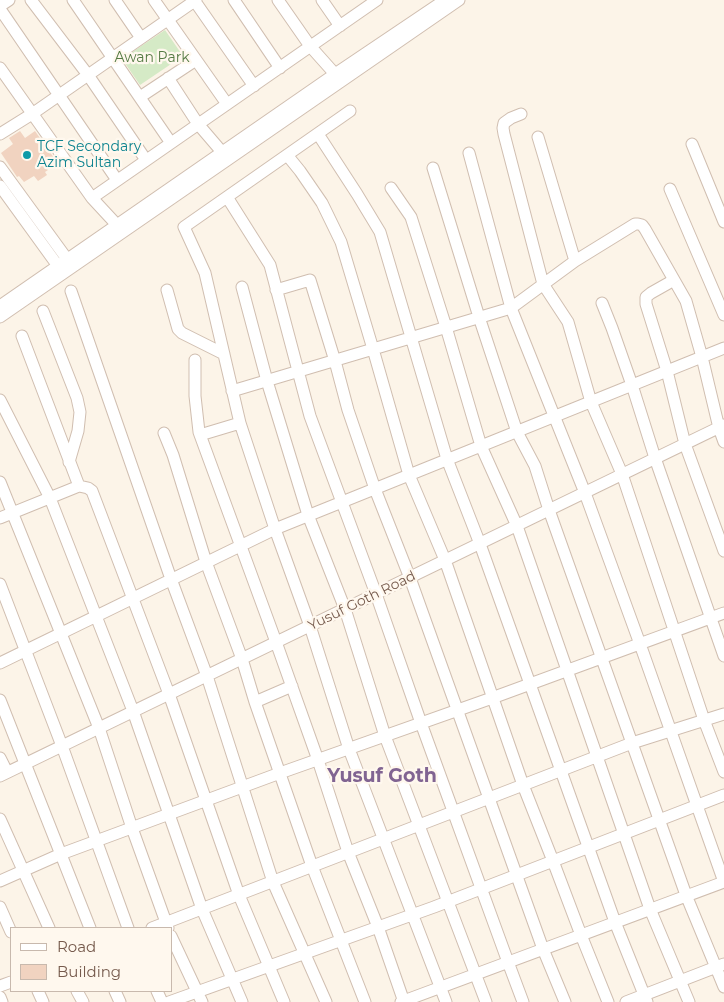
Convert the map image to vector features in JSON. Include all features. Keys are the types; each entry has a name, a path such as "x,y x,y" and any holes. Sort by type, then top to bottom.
{"street":[{"path":"9,0 0,7 117,180"},
{"path":"31,0 88,75 146,160"},
{"path":"73,0 172,142"},
{"path":"115,0 142,38"},
{"path":"154,0 227,104"},
{"path":"0,134 114,58 195,0 254,86"},
{"path":"234,0 280,68"},
{"path":"278,0 310,46 335,74"},
{"path":"322,0 340,26"},
{"path":"0,306 66,266 459,0"},
{"path":"0,317 117,225 442,1"},
{"path":"92,198 340,26 369,2"},
{"path":"140,96 196,60"},
{"path":"0,68 92,198 117,225"},
{"path":"168,78 198,124 222,152"},
{"path":"350,111 184,227 205,273 240,423 310,626 349,749 446,1002"},
{"path":"521,114 504,123 503,128 543,284 568,322 591,402 622,474 704,720 724,772"},
{"path":"318,134 380,232 447,460 480,544 615,922 646,998"},
{"path":"538,137 575,261"},
{"path":"692,144 724,222"},
{"path":"194,360 194,396 200,435 292,686 348,852 378,927 403,1002 724,882 585,492 511,308 469,152"},
{"path":"287,155 322,203 340,242 409,475 445,560 523,785 608,1002"},
{"path":"0,167 66,266"},
{"path":"434,168 479,317 517,432 535,466 686,895 720,966 724,987"},
{"path":"0,186 66,266"},
{"path":"391,188 411,217 481,446 517,526 650,909 689,1002"},
{"path":"670,189 724,315"},
{"path":"227,197 270,265 310,416 523,1002"},
{"path":"232,391 511,308 575,261 635,224 638,224 642,225 645,229 686,300 724,442"},
{"path":"276,290 310,280 348,410 375,489 410,578 543,949 565,1002"},
{"path":"674,280 651,292 646,297 646,304 667,371 685,444 724,551"},
{"path":"242,287 267,381 308,516 345,609 385,736 486,1002"},
{"path":"167,290 178,329 182,333 224,354"},
{"path":"71,291 207,676 273,882 326,1002"},
{"path":"602,303 632,385 724,656"},
{"path":"42,310 77,398 80,412 78,431 70,462"},
{"path":"22,336 78,486"},
{"path":"0,663 275,529 724,348"},
{"path":"0,400 50,498 133,711 202,909 242,1002"},
{"path":"200,435 240,423"},
{"name":"Yusuf Goth Road","path":"4,774 721,426"},
{"path":"164,434 173,455 206,562 242,659 254,702 312,866 365,1002"},
{"path":"0,482 99,728 167,926 202,909 597,756 724,714"},
{"path":"0,518 78,486 92,491 169,694 239,895 284,1002"},
{"path":"0,584 62,746 128,927"},
{"path":"0,881 61,854 168,814 724,613"},
{"path":"254,702 292,686"},
{"path":"0,700 90,927"},
{"path":"0,758 4,774"},
{"path":"169,1002 200,997 232,979 448,901 724,795"},
{"path":"0,820 49,927"},
{"path":"0,907 10,930"},
{"path":"172,938 200,997"},
{"path":"626,1002 646,998 680,981 720,966"},
{"path":"0,997 2,1002"}],"green space":[{"name":"Awan Park","path":"165,30 183,56 140,85 122,59"}],"building":[{"name":"TCF Secondary Azim Sultan","path":"20,131 25,138 35,131 54,158 45,164 48,170 45,172 47,175 38,181 34,176 24,182 19,176 17,177 1,153 13,144 9,138"}],"place":[{"name":"TCF Secondary Azim Sultan","path":"27,155"}],"district":[{"name":"Yusuf Goth","path":"382,776"}]}
